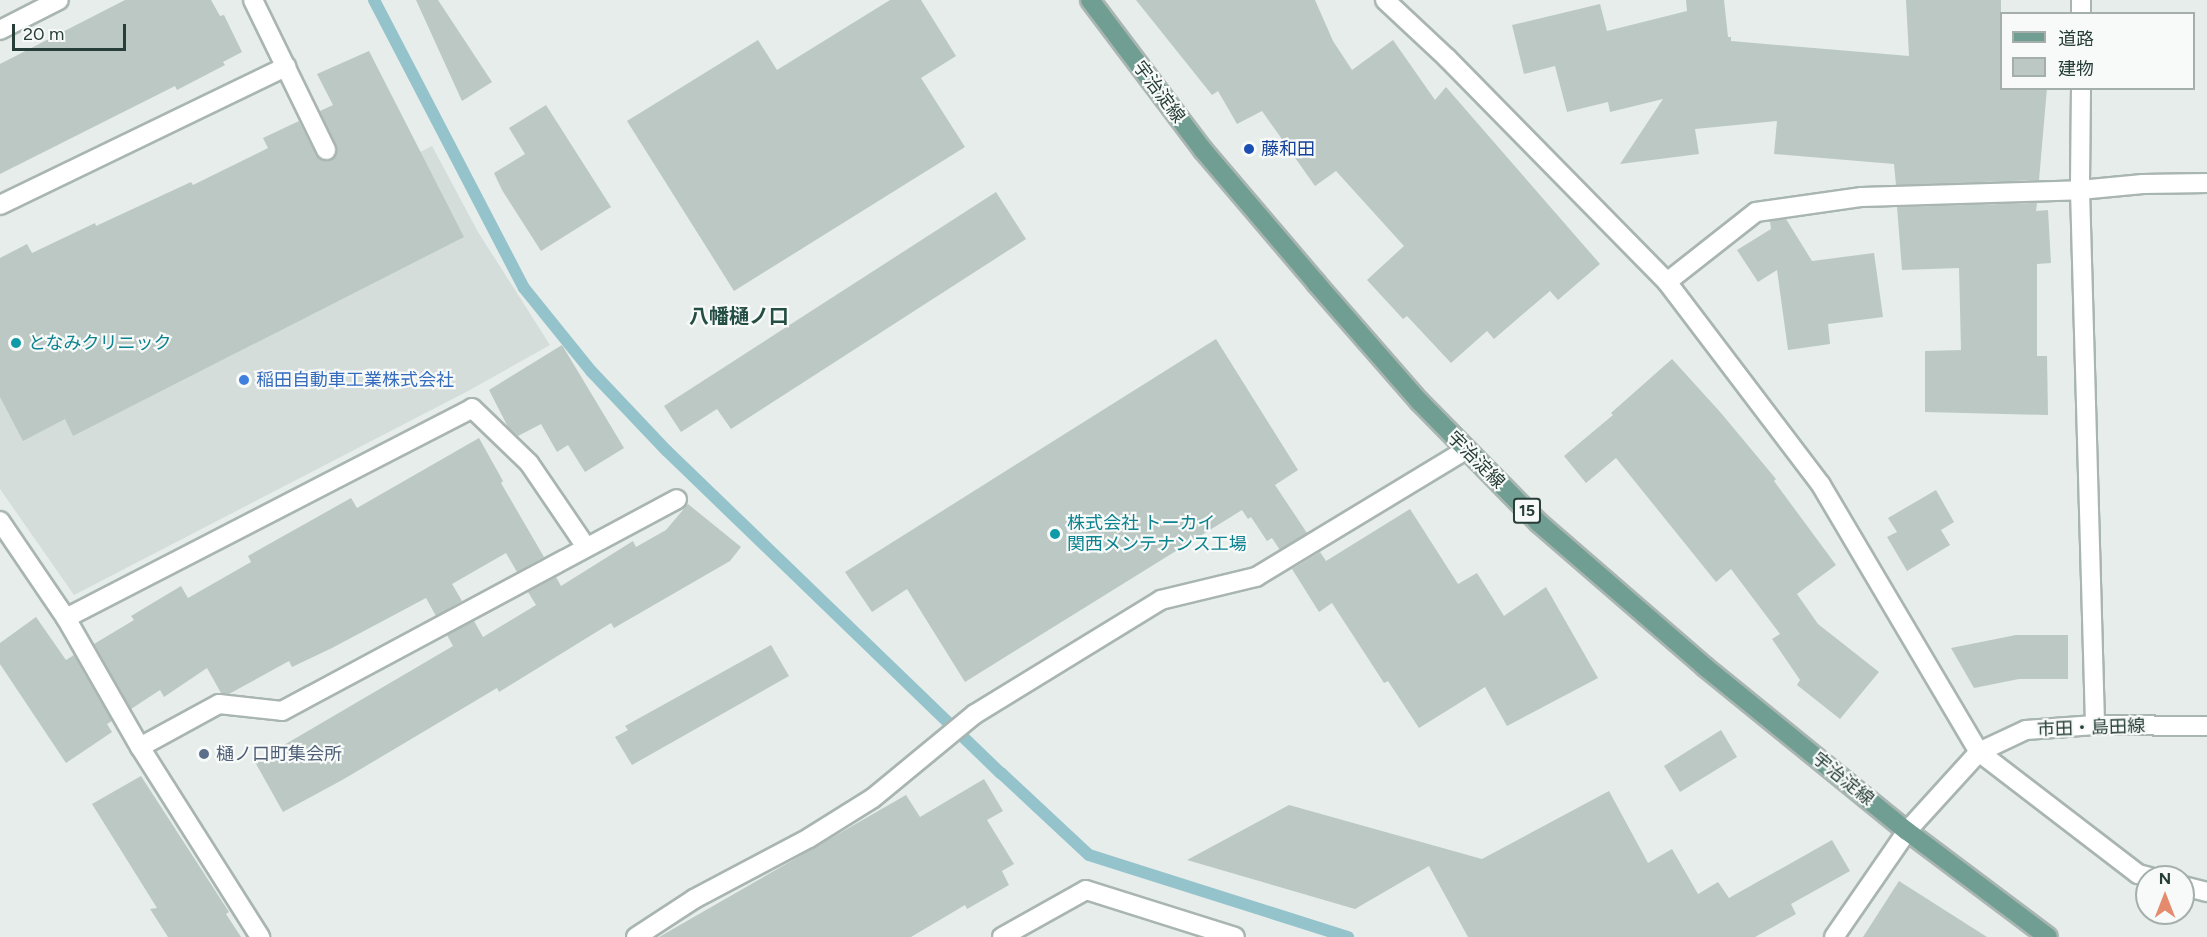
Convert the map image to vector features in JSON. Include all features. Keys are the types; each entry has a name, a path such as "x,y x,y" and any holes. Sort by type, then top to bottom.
{"main road":[{"name":"宇治淀線","path":"1090,0 1203,150 1338,308 1466,450 1556,538 1705,667 1907,831 2048,937"}],"street":[{"path":"0,30 59,0"},
{"path":"253,0 326,150"},
{"path":"1385,0 1447,58 1667,282 1821,485 1979,752 2135,872"},
{"path":"0,205 286,67"},
{"path":"2081,90 2080,190 2095,725"},
{"path":"1667,282 1756,212 1862,197 2080,190 2143,184 2207,183"},
{"path":"66,618 472,408 529,463 586,547"},
{"path":"636,937 694,898 809,838 873,798 975,714 1161,600 1256,577 1466,450"},
{"path":"140,747 219,704 282,711 677,499"},
{"path":"0,521 66,618 140,747 260,937"},
{"name":"市田・島田線","path":"1834,937 1869,883 1907,831 1979,752 2026,730 2095,725 2207,726"},
{"path":"1002,937 1086,890 1235,937"}],"shaded area":[{"name":"稲田自動車工業株式会社","path":"432,146 478,232 550,345 468,391 74,595 0,489 0,369"}],"building":[{"path":"125,0 211,0 220,16 224,15 242,52 223,62 225,65 177,90 175,86 0,174 0,64"},
{"path":"416,0 438,0 492,82 462,101"},
{"path":"890,0 921,0 956,56 921,78 965,147 734,291 627,121 758,40 777,70"},
{"path":"1136,0 1315,0 1333,41 1352,70 1393,40 1435,100 1446,87 1600,264 1558,300 1550,291 1494,339 1487,331 1451,363 1407,316 1403,319 1367,280 1404,246 1336,171 1315,186 1262,111 1237,124 1218,91 1212,95"},
{"path":"1686,0 1724,0 1728,37 1731,37 1731,41 1909,56 1906,0 2001,0 2000,90 2047,90 2039,180 1896,185 1894,164 1774,154 1777,121 1695,129 1699,154 1620,164 1663,99 1610,112 1608,102 1567,112 1555,66 1524,74 1512,25 1600,4 1607,31 1687,11"},
{"path":"369,51 464,237 73,436 65,419 23,441 0,397 0,258 27,244 32,253 191,182 193,185 268,148 263,138 299,121 316,155 325,161 331,160 337,151 336,146 320,111 333,105 317,74"},
{"path":"546,105 611,207 541,251 502,190 494,173 525,154 509,128"},
{"path":"996,192 1026,239 731,429 717,409 681,432 664,406"},
{"path":"2037,203 2036,211 2048,210 2051,263 2037,264 2037,356 2047,356 2048,415 1925,412 1925,351 1961,350 1959,268 1902,270 1897,207"},
{"path":"1786,219 1812,261 1874,253 1883,317 1828,324 1830,344 1788,350 1777,270 1758,282 1737,250 1771,229 1770,221"},
{"name":"株式会社 トーカイ 関西メンテナンス工場","path":"1216,339 1298,470 1275,485 1307,533 1280,550 1272,538 1267,541 1251,517 1248,519 1242,510 965,682 907,589 872,612 845,572"},
{"path":"562,345 624,448 585,472 568,445 557,452 541,424 518,436 508,427 489,390"},
{"path":"1672,359 1776,479 1774,481 1836,565 1797,594 1818,624 1879,672 1840,719 1797,685 1800,680 1772,639 1780,634 1731,569 1716,582 1616,458 1586,483 1564,456 1613,415 1611,413"},
{"path":"479,438 503,481 501,483 544,557 517,572 506,553 452,584 462,601 436,616 426,598 332,648 292,667 289,661 229,694 221,693 207,668 164,697 160,690 131,709 94,644 134,620 131,616 181,586 188,598 251,562 248,556 351,498 357,508"},
{"path":"1936,490 1954,522 1941,530 1950,545 1907,571 1887,537 1897,532 1888,518"},
{"path":"688,504 741,547 730,561 614,628 611,623 499,692 497,688 344,779 283,812 255,762 453,646 447,635 474,621 483,637 536,605 528,592 556,577 561,586 633,541 636,547 666,530"},
{"path":"1410,509 1458,584 1477,573 1504,616 1546,587 1598,678 1507,726 1485,687 1419,728 1388,681 1384,683 1332,603 1319,612 1292,569 1320,552 1326,561"},
{"path":"36,617 66,660 74,655 112,721 107,724 112,732 66,763 0,664 0,643"},
{"path":"2016,635 2068,635 2068,679 2019,679 1974,688 1951,648"},
{"path":"771,645 789,676 632,765 615,737 628,730 625,726"},
{"path":"1721,730 1737,757 1680,792 1664,766"},
{"path":"141,776 229,912 226,914 241,937 168,937 150,909 157,908 92,804"},
{"path":"984,779 1003,811 987,820 1014,864 1002,871 1009,885 967,909 965,905 911,937 659,937 906,795 920,817"},
{"path":"1609,791 1648,863 1672,849 1698,894 1718,882 1729,898 1832,840 1850,871 1791,904 1796,914 1755,937 1468,937 1429,866 1355,909 1187,860 1289,805 1482,859"},
{"path":"1899,881 1987,937 1863,937"}],"waterway":[{"path":"374,0 524,288 591,371 667,451 1001,773 1089,855 1348,937"}],"place":[{"name":"藤和田","path":"1249,149"},
{"name":"となみクリニック","path":"16,343"},
{"name":"稲田自動車工業株式会社","path":"244,380"},
{"name":"株式会社 トーカイ 関西メンテナンス工場","path":"1055,534"},
{"name":"樋ノ口町集会所","path":"204,754"}],"district":[{"name":"八幡樋ノ口","path":"739,316"}]}
